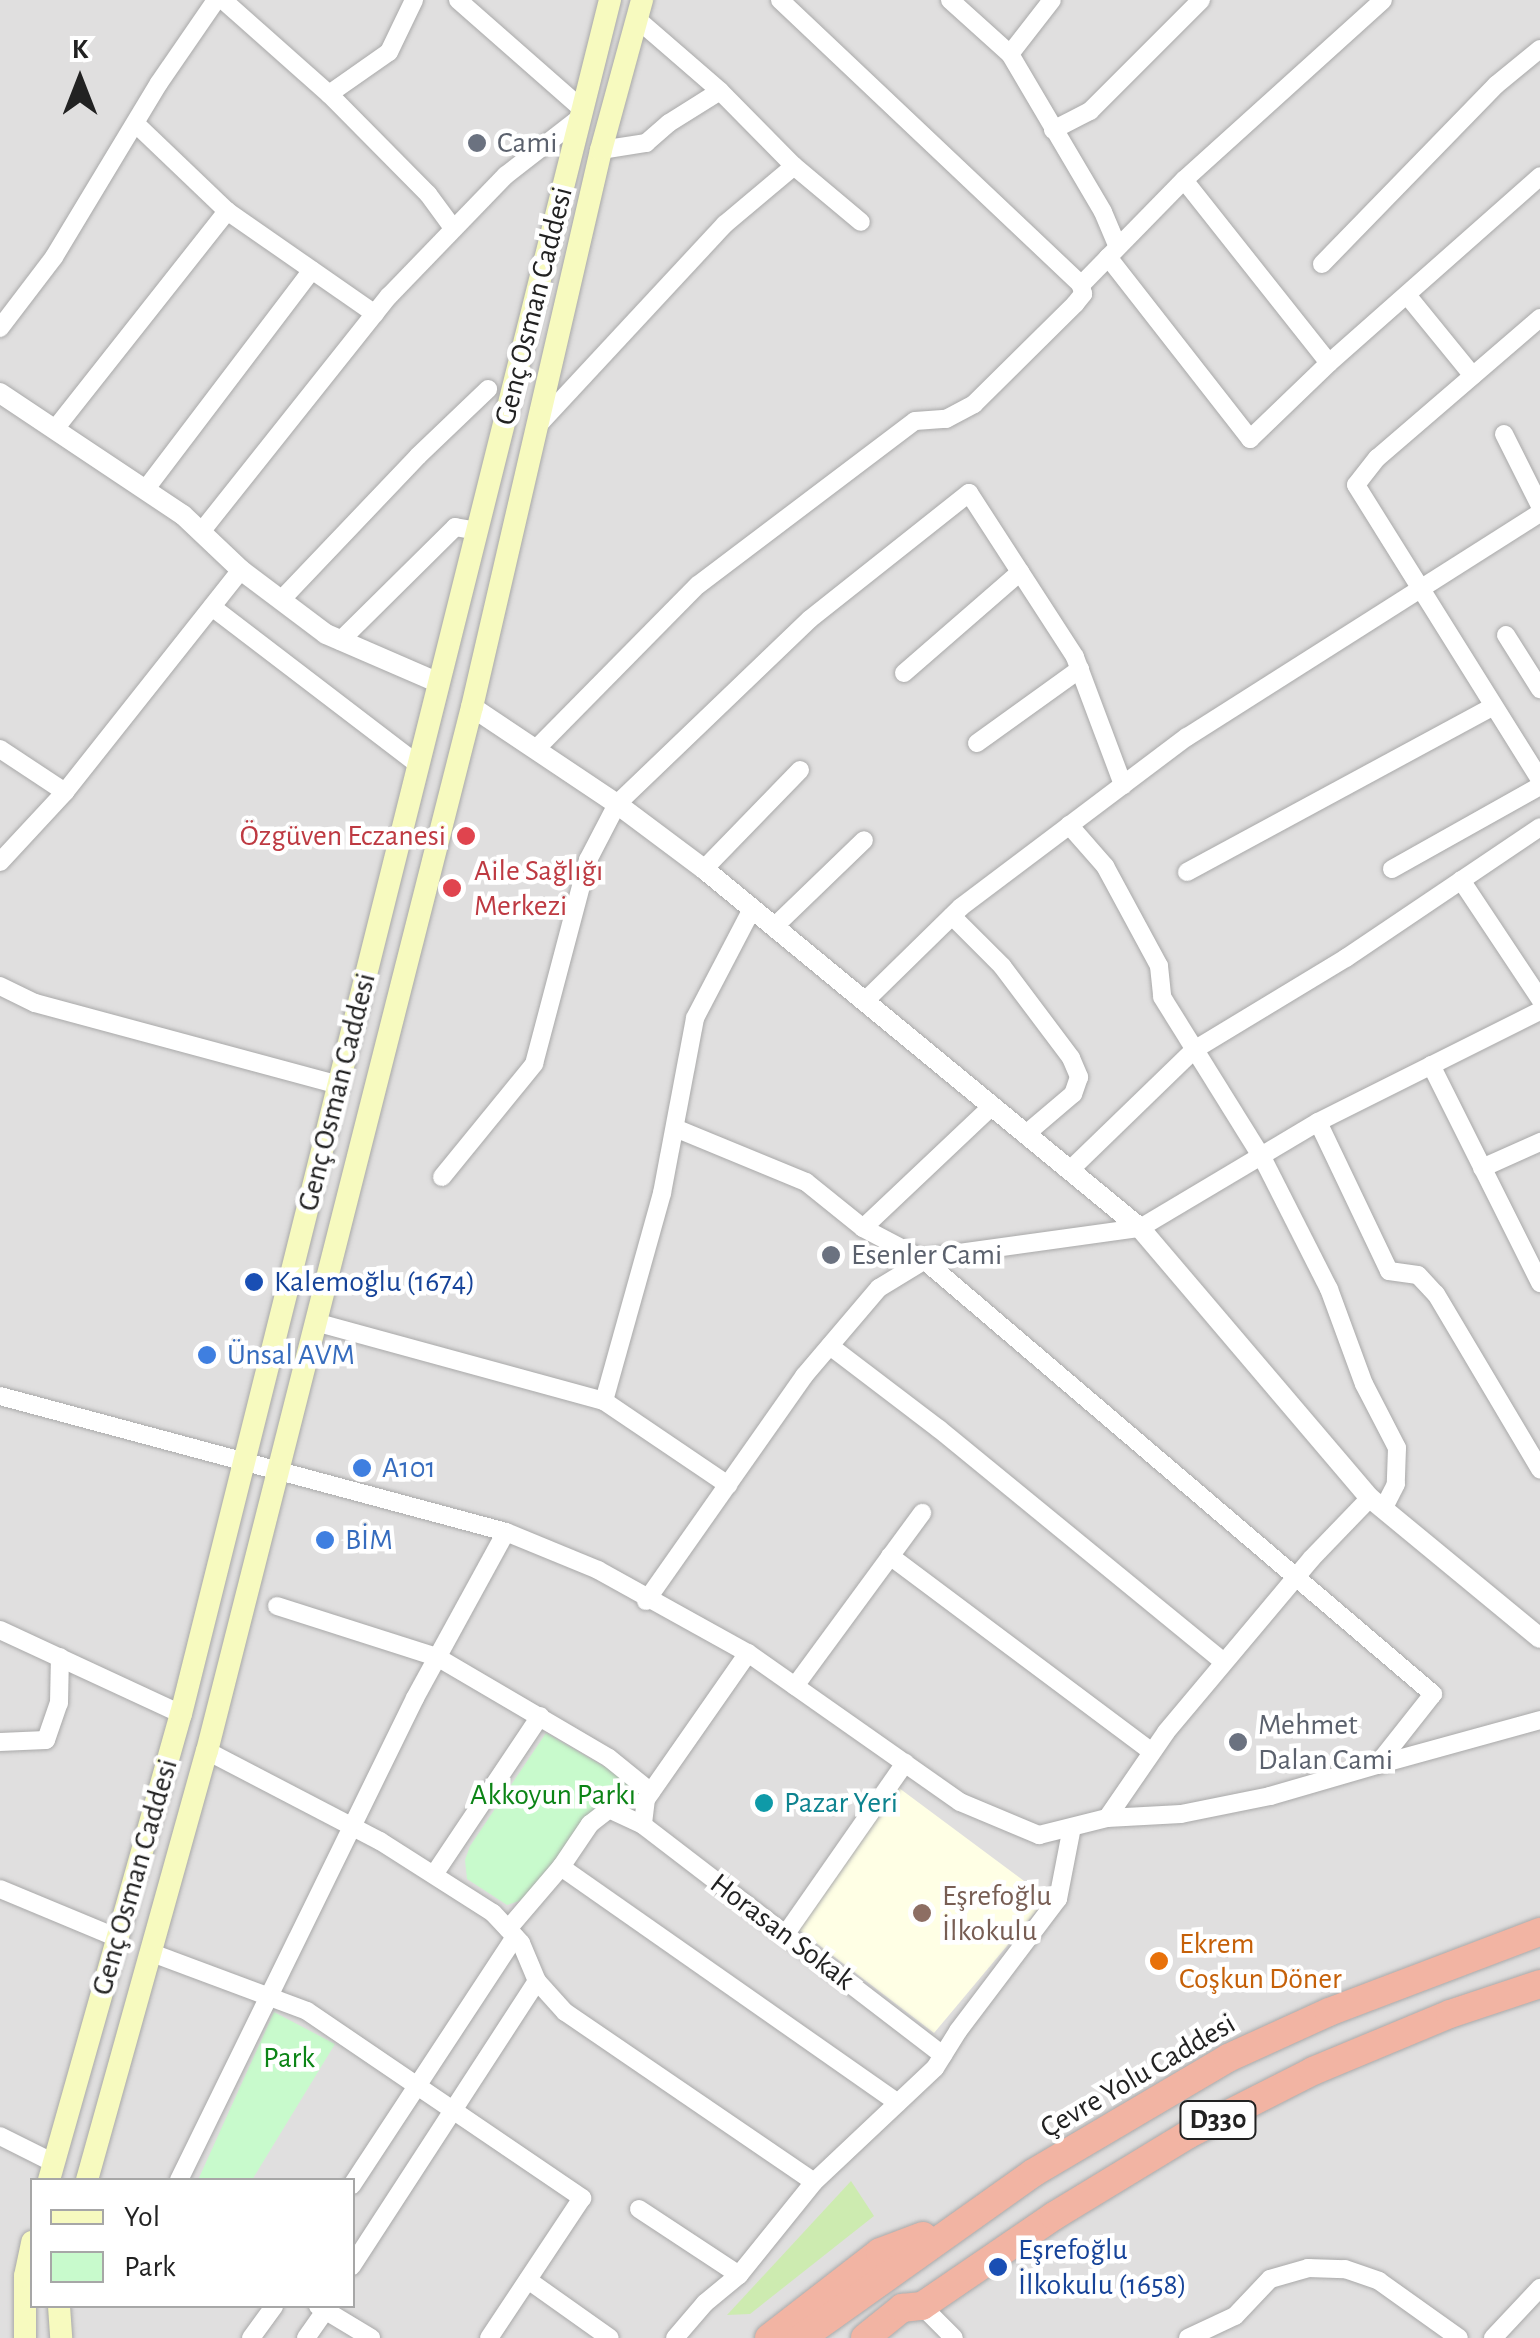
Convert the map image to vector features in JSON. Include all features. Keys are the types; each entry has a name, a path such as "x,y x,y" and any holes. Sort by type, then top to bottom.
{"highway":[{"name":"Çevre Yolu Caddesi","path":"801,2338 957,2223 1228,2058 1329,2012 1540,1932"},
{"name":"D330","path":"922,2306 1054,2216 1190,2134 1314,2071 1450,2014 1540,1984"},
{"path":"769,2338 880,2252 957,2223"},
{"path":"865,2338 902,2308 922,2306"},
{"path":"888,2338 922,2306"}],"main road":[{"name":"Genç Osman Caddesi","path":"52,2172 181,1714 246,1461 610,0"},
{"name":"Genç Osman Caddesi","path":"89,2178 207,1751 316,1322 472,707 601,150 639,10"},
{"path":"23,2336 30,2252"},
{"path":"59,2308 61,2338"}],"street":[{"path":"0,328 54,257 219,0 329,94 428,194 454,228"},
{"path":"329,94 389,52 414,0"},
{"path":"201,532 376,314 454,228 506,174 583,113 458,0"},
{"path":"537,748 698,586 916,420 946,419 974,404 1083,294 1081,285 780,0"},
{"path":"950,0 1010,54 1053,130 1113,252 1250,440 1329,363 1540,176"},
{"path":"1010,54 1052,0"},
{"path":"1053,130 1090,111 1201,0"},
{"path":"1081,285 1184,180 1383,0"},
{"path":"639,10 794,166 861,222"},
{"path":"1322,264 1496,85 1540,49"},
{"path":"601,150 646,142 720,91"},
{"path":"136,124 226,211 376,314"},
{"path":"541,422 726,224 794,166"},
{"path":"1184,180 1329,363"},
{"path":"54,429 226,211"},
{"path":"145,490 312,270"},
{"path":"1406,295 1473,376"},
{"path":"1392,869 1540,783 1356,486 1377,458 1539,322"},
{"path":"281,600 488,390"},
{"path":"1,396 145,490 201,532 241,570 340,641 439,683"},
{"path":"1504,434 1540,506"},
{"path":"442,1177 534,1064 588,860 618,804 810,619 969,492 1080,670 1124,784"},
{"path":"865,1001 952,916 1187,738 1540,514"},
{"path":"340,641 455,527 477,531"},
{"path":"0,862 65,792 241,570"},
{"path":"904,673 1020,572"},
{"path":"212,607 418,765"},
{"path":"1506,636 1540,689"},
{"path":"977,743 1080,670"},
{"path":"1186,872 1492,706"},
{"path":"472,707 618,804 704,869 1140,1228 1377,1503 1540,1638"},
{"path":"0,749 65,792"},
{"path":"704,869 800,770"},
{"path":"1069,825 1104,866 1159,966 1162,997 1263,1159 1329,1289 1364,1384 1396,1448 1396,1484 1294,1579 1152,1752 1107,1818"},
{"path":"1070,1170 1194,1050 1346,958 1540,827"},
{"path":"774,927 864,840"},
{"path":"1461,880 1540,999"},
{"path":"604,1400 662,1193 696,1018 752,909"},
{"path":"952,916 1002,966 1072,1058 1079,1078 1073,1094 1026,1134"},
{"path":"0,986 35,1003 339,1085"},
{"path":"646,1601 804,1376 880,1288 924,1260 1140,1228 1263,1159 1318,1122 1540,1011"},
{"path":"1431,1065 1540,1284"},
{"path":"864,1228 992,1106"},
{"path":"1318,1122 1389,1271 1418,1275 1436,1294 1540,1469"},
{"path":"675,1128 806,1182 864,1228 924,1260 1433,1694 1377,1764"},
{"path":"1482,1168 1540,1142"},
{"path":"316,1322 604,1400 728,1486"},
{"path":"830,1346 939,1428 1224,1662"},
{"path":"0,1396 506,1532 598,1570 646,1601 748,1653 960,1802 1039,1835 1107,1818 1181,1814 1234,1804 1540,1720"},
{"path":"795,1686 922,1513"},
{"path":"180,2178 352,1826 506,1532"},
{"path":"890,1556 1152,1752"},
{"path":"277,1606 438,1657 608,1758 648,1796"},
{"path":"0,1630 181,1714"},
{"path":"355,2180 511,1933 590,1824 609,1809 642,1825 648,1796 748,1653"},
{"path":"0,1742 46,1740 60,1704 60,1656"},
{"path":"435,1873 540,1716"},
{"path":"207,1751 435,1873 511,1933 538,1981 565,2012 814,2182"},
{"path":"784,1935 905,1763"},
{"name":"Horasan Sokak","path":"642,1825 944,2054"},
{"path":"676,2338 705,2303 740,2275 814,2182 944,2054 1058,1899 1072,1827"},
{"path":"561,1868 898,2103"},
{"path":"0,1888 118,1938"},
{"path":"152,1952 308,2012 582,2198 489,2338"},
{"path":"355,2261 538,1981"},
{"path":"0,2136 52,2172"},
{"path":"638,2209 740,2275"},
{"path":"1188,2338 1235,2316 1270,2279 1308,2268 1344,2269 1380,2281 1459,2338"},
{"path":"528,2280 610,2338"},
{"path":"1493,2338 1540,2288"},
{"path":"922,2306 954,2338"},
{"path":"251,2338 273,2308"},
{"path":"306,2338 323,2308"},
{"path":"326,2308 371,2338"}],"shaded area":[{"path":"0,0 1540,0 1540,2338 0,2338"},
{"name":"Eşrefoğlu İlkokulu","path":"899,1788 1047,1898 934,2033 798,1929"}],"green space":[{"name":"Akkoyun Parkı","path":"546,1733 636,1785 621,1803 598,1804 525,1899 507,1905 467,1879 465,1860 470,1846"},
{"name":"Park","path":"274,2012 335,2044 253,2178 199,2178"},
{"path":"851,2181 874,2216 750,2314 727,2315"}],"place":[{"name":"Cami","path":"477,143"},
{"name":"Özgüven Eczanesi","path":"466,836"},
{"name":"Aile Sağlığı Merkezi","path":"452,888"},
{"name":"Esenler Cami","path":"831,1255"},
{"name":"Kalemoğlu (1674)","path":"254,1282"},
{"name":"Ünsal AVM","path":"207,1355"},
{"name":"A101","path":"362,1468"},
{"name":"BİM","path":"325,1540"},
{"name":"Mehmet Dalan Cami","path":"1238,1742"},
{"name":"Pazar Yeri","path":"764,1803"},
{"name":"Eşrefoğlu İlkokulu","path":"922,1913"},
{"name":"Ekrem Coşkun Döner","path":"1159,1961"},
{"name":"Eşrefoğlu İlkokulu (1658)","path":"998,2267"}]}
